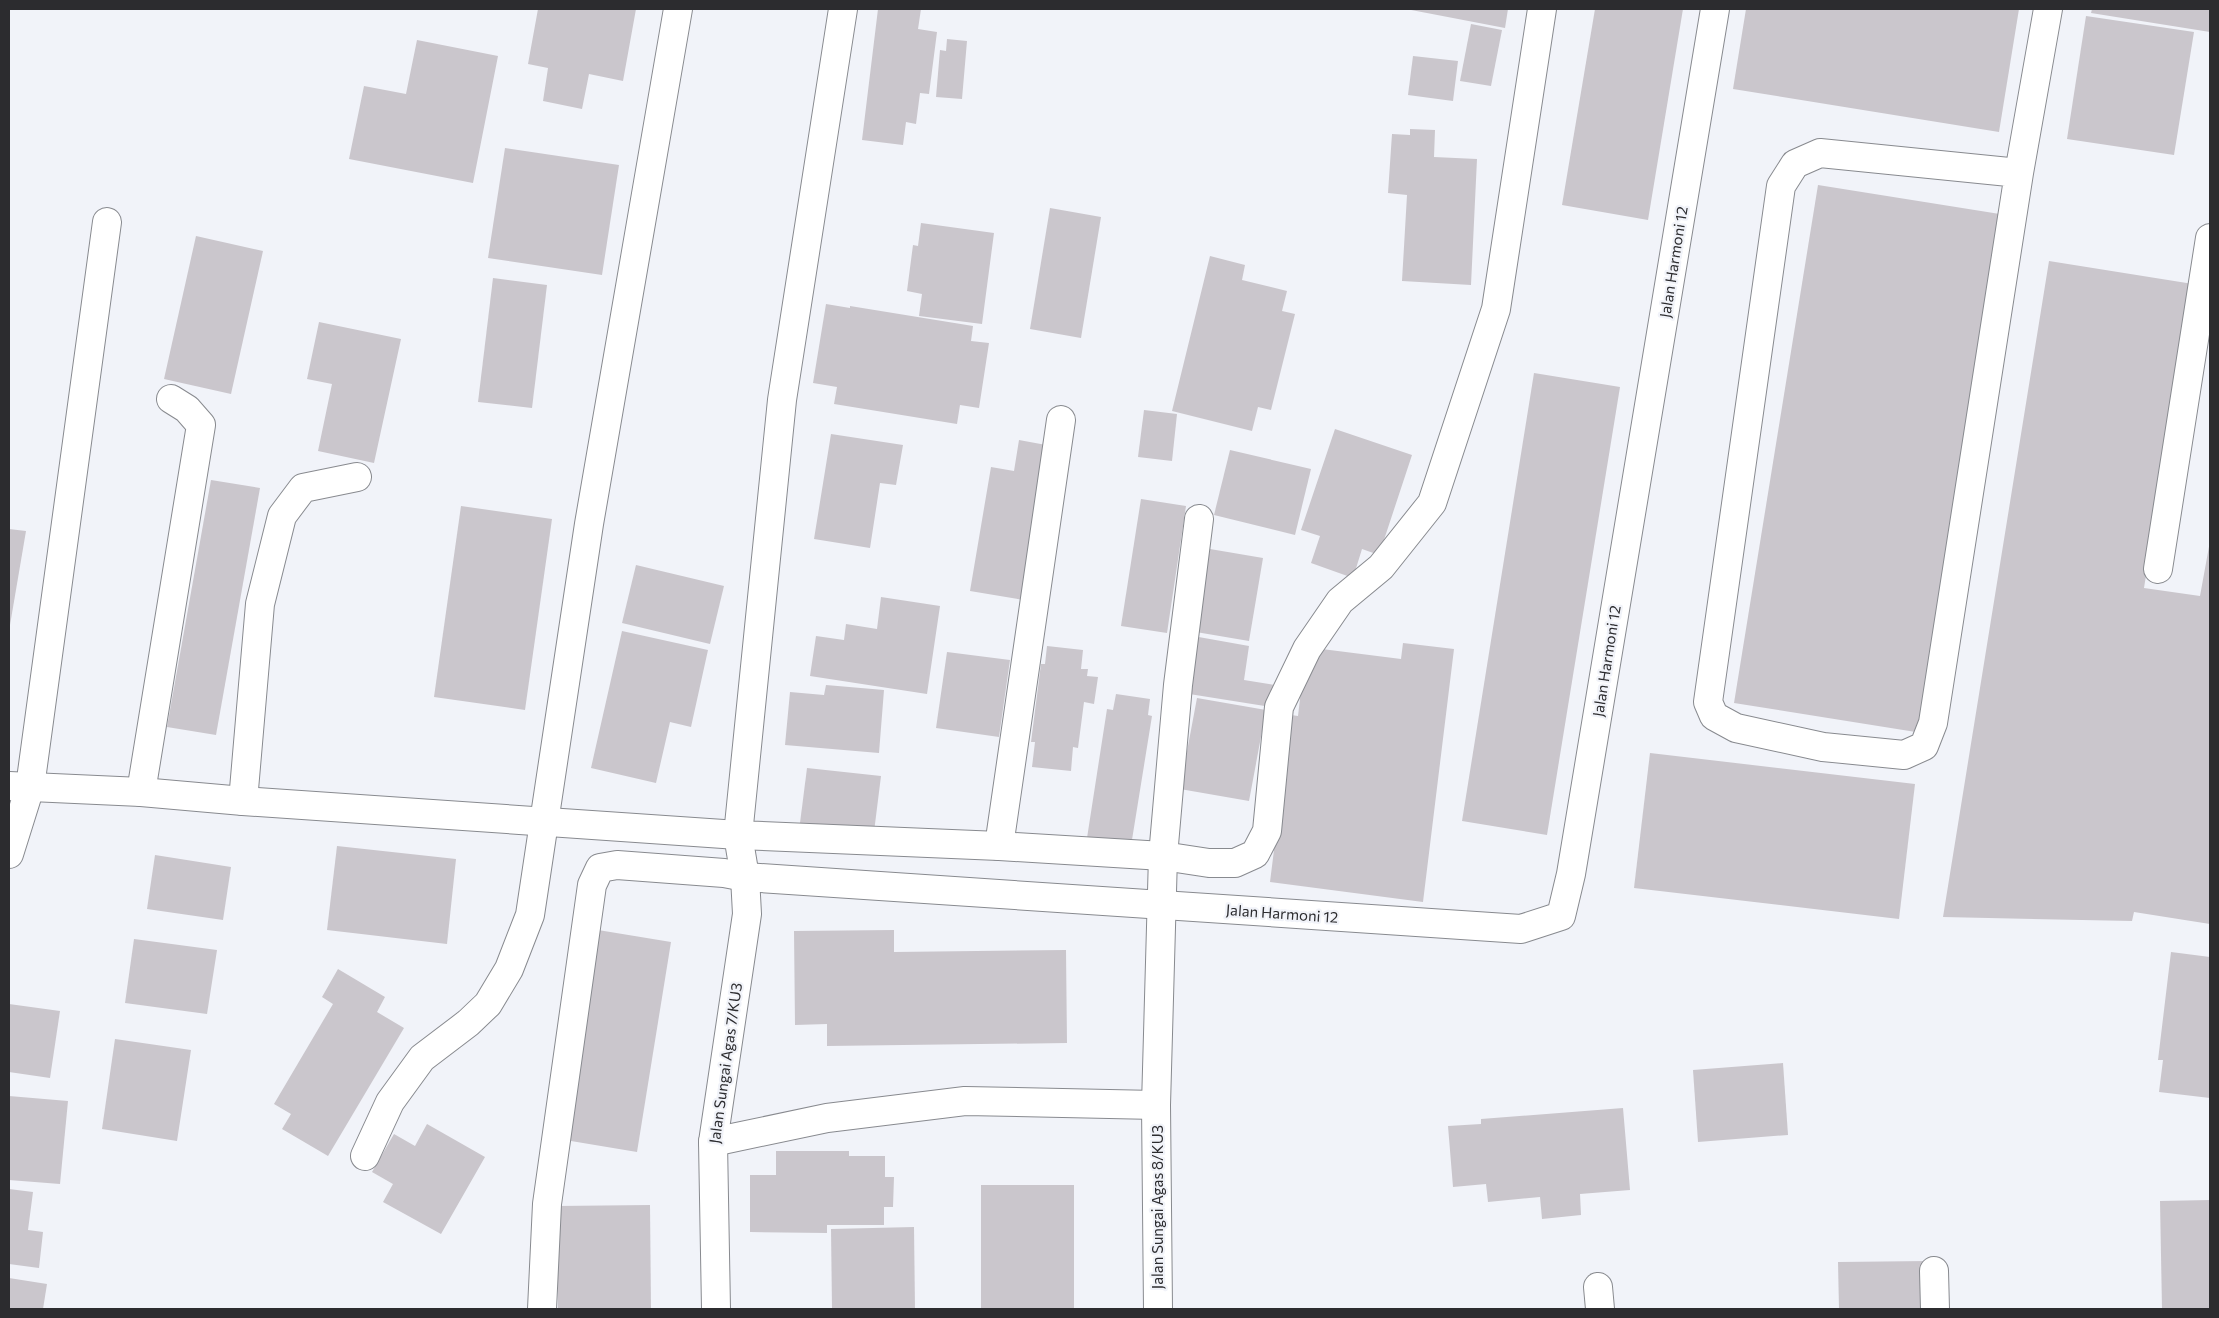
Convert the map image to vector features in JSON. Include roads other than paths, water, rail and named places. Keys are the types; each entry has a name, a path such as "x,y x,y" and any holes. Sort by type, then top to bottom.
{"street":[{"path":"366,1156 390,1102 422,1058 468,1023 488,1004 509,969 530,915 589,524 678,9"},
{"name":"Jalan Sungai Agas 7/KU3","path":"716,1309 713,1142 747,914 745,877 738,835 782,400 843,9"},
{"path":"19,787 141,792 243,801 738,835 999,846 1163,856 1208,863 1235,862 1255,854 1267,831 1279,707 1307,649 1340,601 1381,567 1432,503 1496,310 1542,9"},
{"name":"Jalan Harmoni 12","path":"1161,904 1521,929 1561,916 1572,864 1715,9"},
{"path":"2019,173 1820,153 1795,164 1781,186 1708,702 1714,716 1736,728 1823,747 1841,749 1904,755 1924,746 1933,723 2019,173 2048,9"},
{"path":"9,854 107,222"},
{"path":"2158,569 2210,238"},
{"path":"141,792 201,425 187,409 170,399"},
{"path":"999,846 1061,420"},
{"path":"243,801 260,604 282,516 303,488 357,476"},
{"name":"Jalan Sungai Agas 8/KU3","path":"1158,1309 1156,1105 1163,856 1178,685 1199,519"},
{"path":"542,1309 547,1204 592,885 600,868 617,865 724,873 745,877 1161,904"},
{"path":"713,1142 827,1118 965,1101 1156,1105"},
{"path":"1934,1271 1935,1309"}]}
